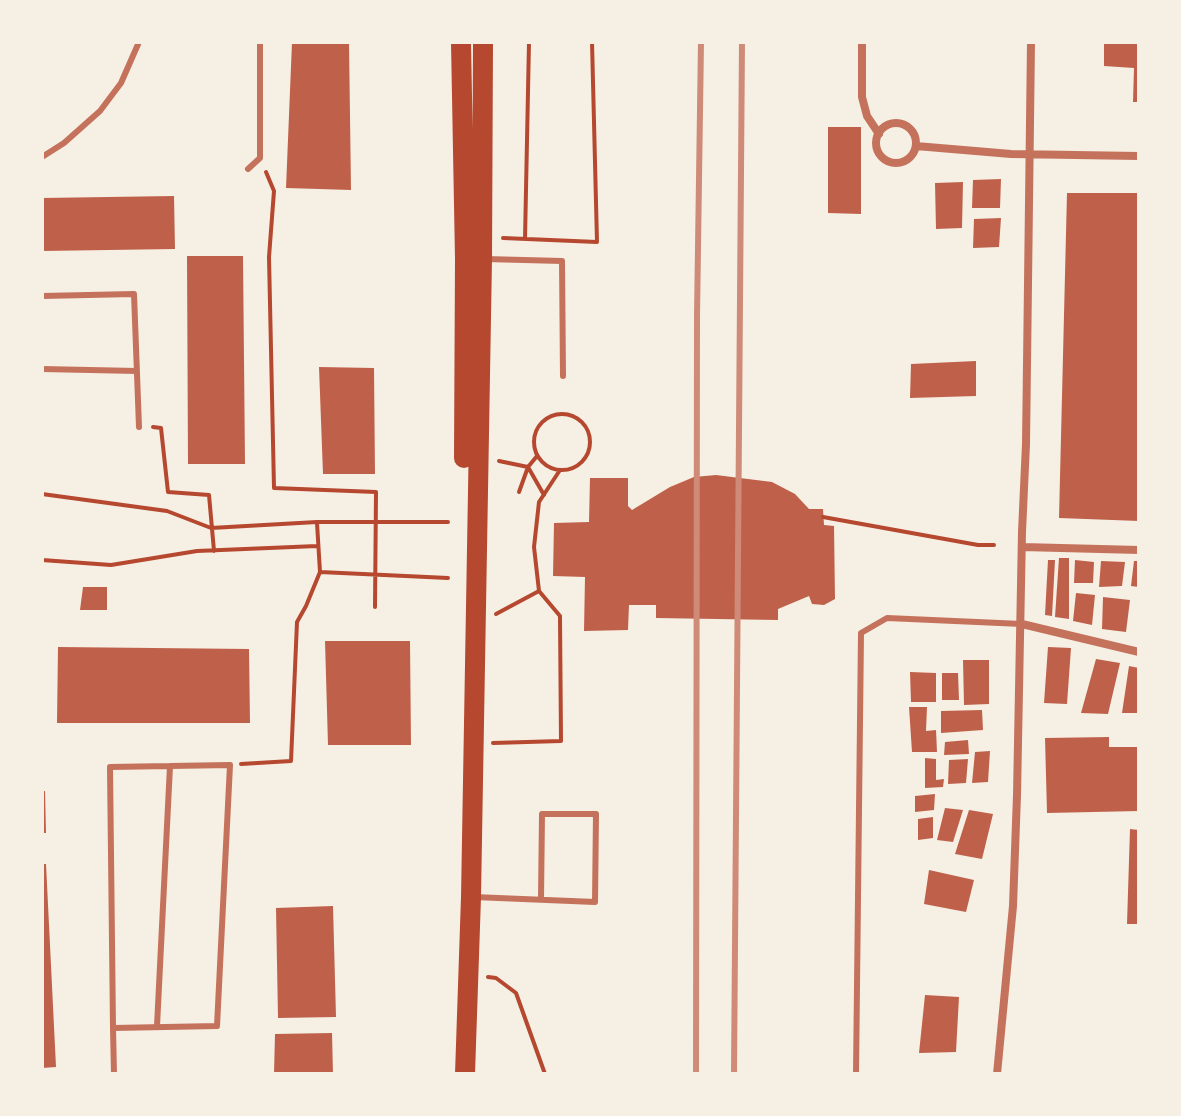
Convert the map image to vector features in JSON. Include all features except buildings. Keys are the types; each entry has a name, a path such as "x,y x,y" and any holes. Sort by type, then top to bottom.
{"main road":[{"path":"453,1074 459,896 464,515 465,259 461,42"},
{"path":"465,1074 471,897 483,42"}],"street":[{"path":"862,42 862,97 867,116 879,134"},
{"path":"997,1074 1013,906 1026,444 1031,42"},
{"path":"903,124 913,133 916,146 905,161 887,161 877,146 879,134 889,125 903,124"},
{"path":"916,146 1029,155 1139,156"},
{"path":"1022,547 1139,550"},
{"path":"1022,624 1139,652"}],"lane":[{"path":"42,157 64,143 100,111 121,83 139,42"},
{"path":"248,169 260,158 260,42"},
{"path":"482,259 562,261 563,376"},
{"path":"42,296 134,294 139,427"},
{"path":"42,369 137,371"},
{"path":"856,1074 861,633 887,618 1022,624"},
{"path":"113,1028 217,1026 230,765 110,767 113,1028 114,1074"},
{"path":"157,1026 170,766"},
{"path":"471,897 595,902 596,814 542,814 541,899"}],"path":[{"path":"525,239 529,42"},
{"path":"496,237 597,242 592,42"},
{"path":"260,158 274,191 269,257 274,488 376,492 375,607"},
{"path":"560,414 578,419 589,434 588,452 577,466 560,470 551,468 538,456 534,438 543,421 560,414"},
{"path":"139,427 161,428 168,492 209,495 214,551"},
{"path":"519,492 528,467 538,456"},
{"path":"495,461 528,467 544,495"},
{"path":"487,742 561,741 560,616 539,591 534,547 539,502 560,470"},
{"path":"42,494 167,511 211,528 317,522 448,522"},
{"path":"823,517 978,545 994,545"},
{"path":"230,765 291,761 297,622 320,572 317,522"},
{"path":"42,560 111,565 214,551 317,546"},
{"path":"320,572 448,578"},
{"path":"486,613 500,614 539,591"},
{"path":"486,977 496,978 516,993 545,1074"}],"railway":[{"path":"696,1074 697,316 701,42"},
{"path":"734,1074 742,42"}]}
